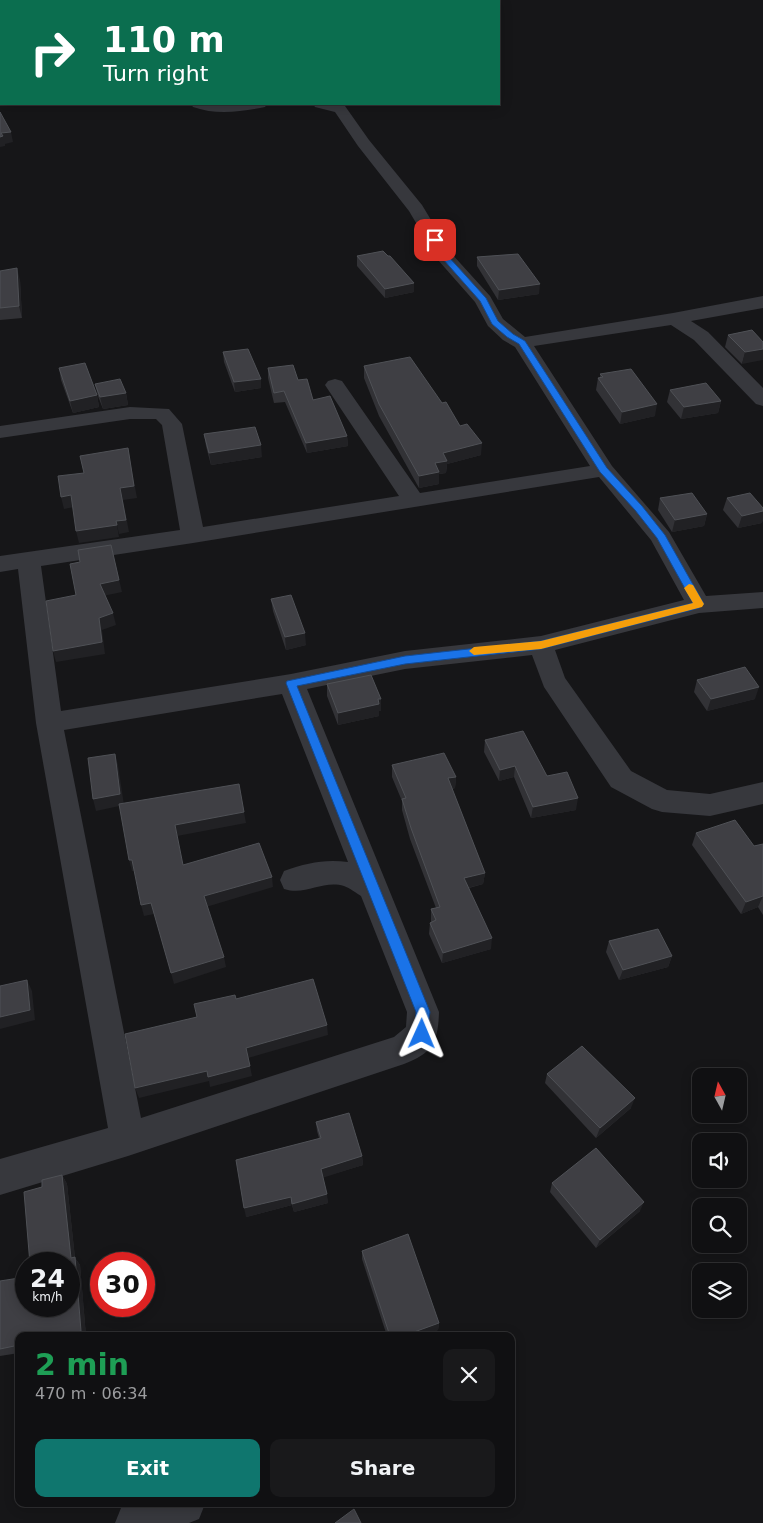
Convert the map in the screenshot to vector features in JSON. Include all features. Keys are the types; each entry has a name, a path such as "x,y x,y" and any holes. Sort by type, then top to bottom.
{"street":[{"path":"201,105 222,108 250,105"},
{"path":"324,105 340,109 363,143 416,209 444,256 483,300 495,322 510,336 522,343 604,470 661,537 699,604"},
{"path":"522,343 554,336 674,319 763,302"},
{"path":"674,319 701,336 763,400"},
{"path":"335,385 414,500"},
{"path":"0,432 130,412 162,413 172,424 193,536"},
{"path":"0,564 193,536 604,470"},
{"path":"29,561 49,723 128,1139"},
{"path":"49,723 291,683 405,660 541,645 699,604 763,600"},
{"path":"541,645 554,680 621,779 662,801 710,805 763,793"},
{"path":"0,1177 128,1139 404,1048 422,1034 423,1012 291,683"},
{"path":"295,880 328,872 349,874 374,888"},
{"path":"136,1523 176,1507"}],"building":[{"path":"0,112 11,132 1,133 3,136 0,137"},
{"path":"383,251 390,256 414,283 385,289 357,256"},
{"path":"518,254 540,284 499,290 477,257"},
{"path":"17,268 19,306 0,308 0,271"},
{"path":"752,330 763,342 763,349 745,352 728,335"},
{"path":"248,349 261,379 234,382 223,352"},
{"path":"410,357 442,403 446,402 460,426 467,424 482,443 443,453 447,461 435,463 439,472 419,476 379,404 364,366"},
{"path":"85,363 97,395 70,401 59,368"},
{"path":"293,365 298,380 307,379 313,400 330,396 347,436 306,443 284,391 274,393 268,368"},
{"path":"631,369 657,404 622,412 598,378 603,377 600,374"},
{"path":"120,379 126,393 100,397 95,384"},
{"path":"706,383 721,401 684,407 670,390"},
{"path":"255,427 261,445 209,453 204,434"},
{"path":"128,448 134,486 120,488 126,520 116,521 117,525 76,531 71,495 61,497 58,476 84,473 80,456"},
{"path":"692,493 707,514 675,520 660,498"},
{"path":"750,493 763,508 763,511 742,516 727,498"},
{"path":"111,545 119,580 100,584 113,613 99,618 102,642 53,651 46,601 76,595 70,564 80,562 78,550"},
{"path":"291,595 305,633 285,637 271,599"},
{"path":"745,667 759,687 711,699 697,680"},
{"path":"371,675 381,699 378,699 379,704 338,713 327,684"},
{"path":"523,731 547,776 567,772 578,798 533,807 515,766 500,770 485,740"},
{"path":"444,753 456,777 448,778 485,873 464,878 492,938 443,953 430,923 436,920 431,909 440,907 411,828 402,799 406,798 392,765"},
{"path":"115,754 120,794 93,799 88,758"},
{"path":"239,784 244,812 175,825 183,865 259,843 272,877 204,896 224,957 171,973 151,903 141,905 132,860 129,860 119,804"},
{"path":"735,820 754,846 763,844 763,896 746,902 696,833"},
{"path":"658,929 672,956 623,970 609,941"},
{"path":"313,979 327,1025 246,1048 250,1066 208,1077 207,1071 135,1088 125,1034 197,1017 194,1004 235,995 236,999"},
{"path":"27,980 30,1010 0,1017 0,986"},
{"path":"582,1046 635,1098 600,1128 547,1074"},
{"path":"349,1113 362,1156 321,1169 327,1194 292,1204 291,1197 244,1208 236,1160 321,1138 316,1122"},
{"path":"596,1148 644,1202 600,1240 552,1183"},
{"path":"62,1175 70,1252 29,1252 24,1192 42,1187 42,1180"},
{"path":"408,1234 439,1323 414,1332 389,1332 362,1251"},
{"path":"15,1279 15,1317 80,1317 81,1331 15,1332 15,1346 0,1349 0,1281"},
{"path":"354,1509 361,1523 335,1523"}],"slow traffic":[{"path":"474,651 541,645 699,604 689,588"}],"route":[{"path":"422,1034 423,1012 291,683 405,660 541,645 699,604 661,537 604,470 522,343 510,336 495,322 483,300 444,256 435,240"}]}
